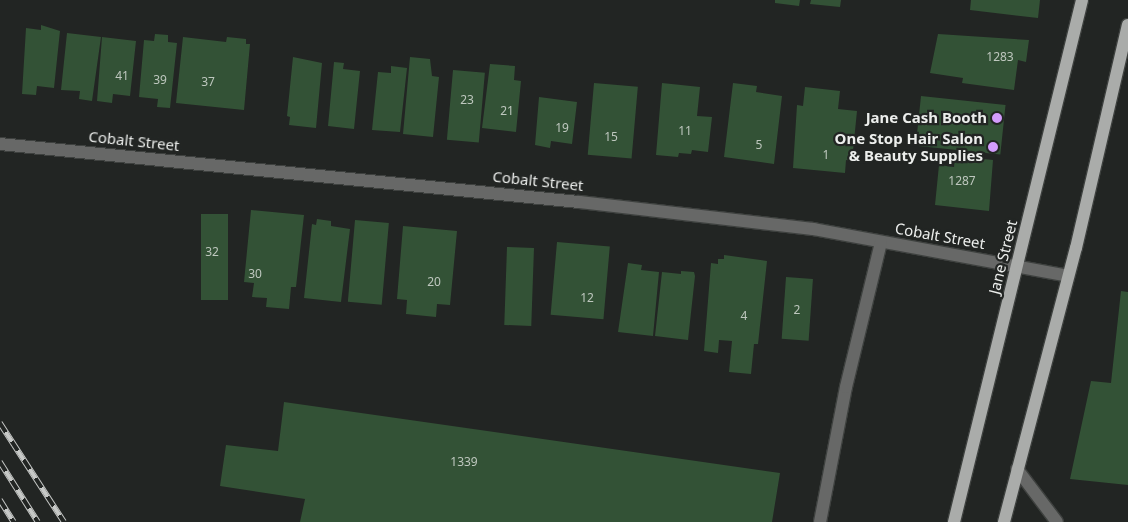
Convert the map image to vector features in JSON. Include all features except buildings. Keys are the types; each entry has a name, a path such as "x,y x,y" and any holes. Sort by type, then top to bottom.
{"main road":[{"name":"Jane Street","path":"954,522 1082,0"},
{"path":"1004,522 1068,276 1116,82 1128,25"},
{"path":"1116,82 1128,62"}],"street":[{"name":"Cobalt Street","path":"0,144 569,201 813,228 1068,276"},
{"path":"820,522 846,387 881,242"},
{"path":"1017,468 1057,522"}],"railway":[{"path":"0,423 64,522"},
{"path":"0,462 38,522"},
{"path":"0,500 14,522"}],"place":[{"name":"Jane Cash Booth","path":"997,118"},
{"name":"One Stop Hair Salon & Beauty Supplies","path":"993,147"}]}
